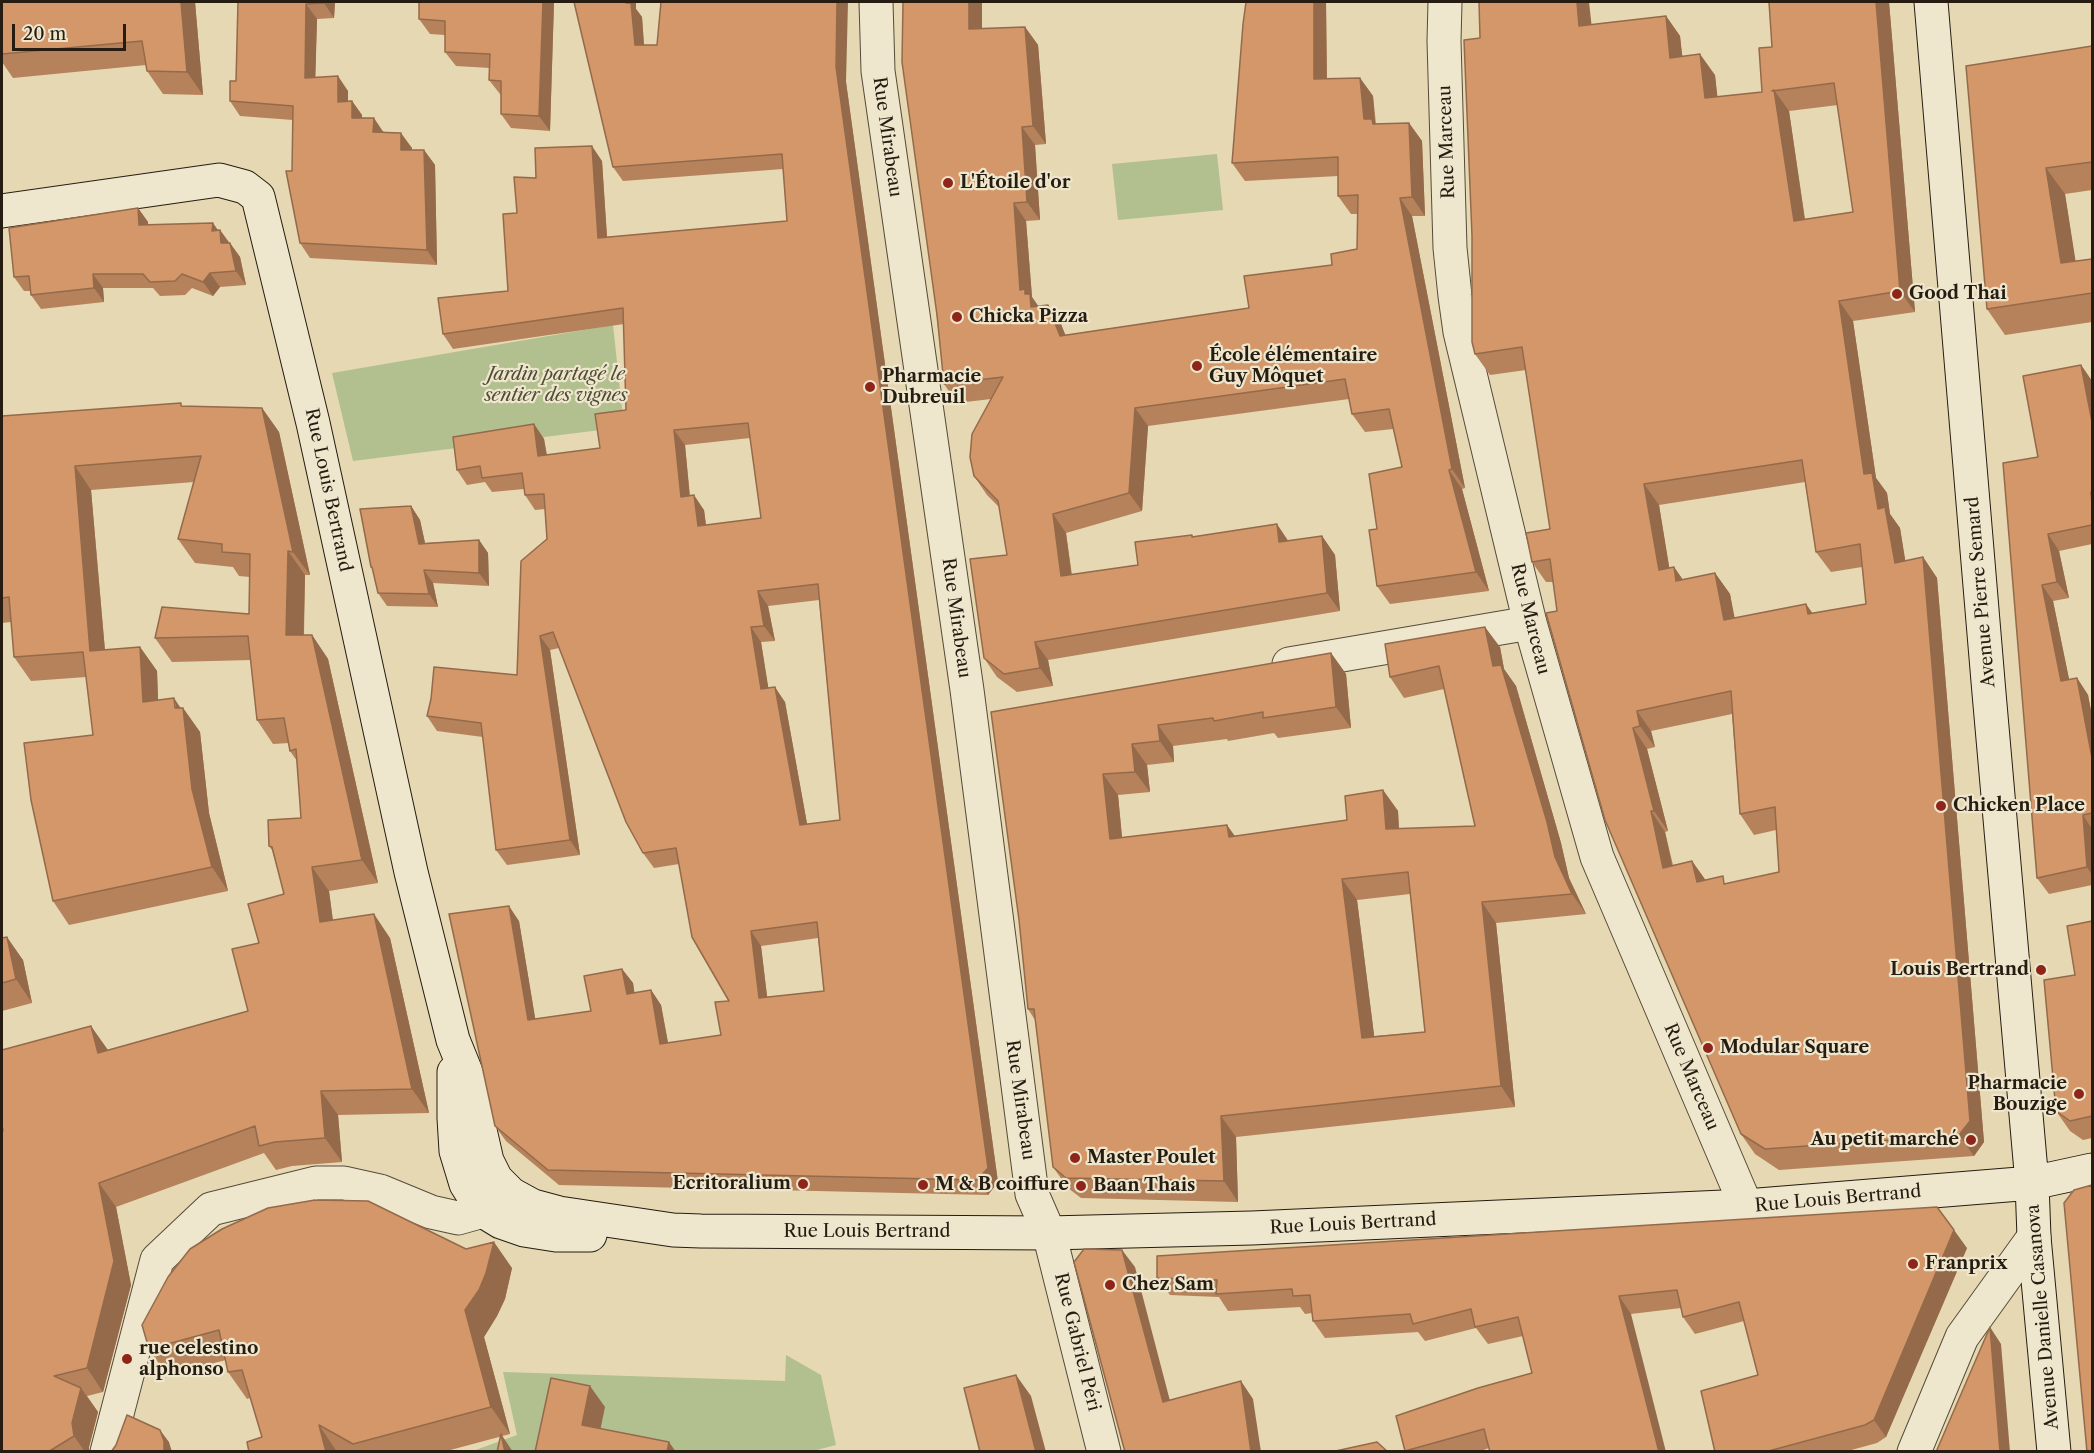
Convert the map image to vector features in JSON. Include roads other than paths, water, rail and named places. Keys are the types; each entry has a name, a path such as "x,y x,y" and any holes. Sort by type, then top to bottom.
{"street":[{"name":"Rue Mirabeau","path":"876,2 878,71 983,716 1032,1194 1049,1233"},
{"name":"Rue Marceau","path":"1445,2 1444,41 1450,237 1455,296 1460,332 1530,623 1597,857 1746,1206"},
{"name":"Avenue Pierre Semard","path":"1931,2 2032,1183"},
{"name":"Rue Louis Bertrand","path":"2,210 219,180 245,187 258,197 313,423 411,872 453,1040 468,1077 487,1161 496,1179 511,1194 533,1206 559,1213 673,1230"},
{"path":"1264,668 1530,623"},
{"name":"Rue Louis Bertrand","path":"453,1040 456,1151 466,1184 483,1211 501,1222 524,1230 556,1235 673,1230 1049,1233 1252,1228 1746,1206 2032,1183 2092,1170"},
{"path":"107,1452 157,1260 211,1209 316,1183 344,1183 380,1191 431,1212 458,1218 483,1211"},
{"name":"Avenue Danielle Casanova","path":"2032,1183 2034,1237 2054,1452"},
{"name":"Rue Gabriel Péri","path":"1049,1233 1104,1452"},
{"path":"1914,1452 1962,1337 2034,1237"}],"place":[{"name":"L'Étoile d'or","path":"948,183"},
{"name":"Good Thai","path":"1897,294"},
{"name":"Chicka Pizza","path":"957,317"},
{"name":"École élémentaire Guy Môquet","path":"1197,366"},
{"name":"Pharmacie Dubreuil","path":"870,387"},
{"name":"Chicken Place","path":"1941,806"},
{"name":"Louis Bertrand","path":"2041,970"},
{"name":"Modular Square","path":"1708,1048"},
{"name":"Pharmacie Bouzige","path":"2079,1094"},
{"name":"Au petit marché","path":"1971,1140"},
{"name":"Master Poulet","path":"1075,1158"},
{"name":"Ecritoralium","path":"803,1184"},
{"name":"M & B coiffure","path":"923,1185"},
{"name":"Baan Thais","path":"1081,1186"},
{"name":"Franprix","path":"1913,1264"},
{"name":"Chez Sam","path":"1110,1285"},
{"name":"rue celestino alphonso","path":"127,1359"}],"park label":[{"name":"Jardin partagé le sentier des vignes","path":"556,385"}]}
